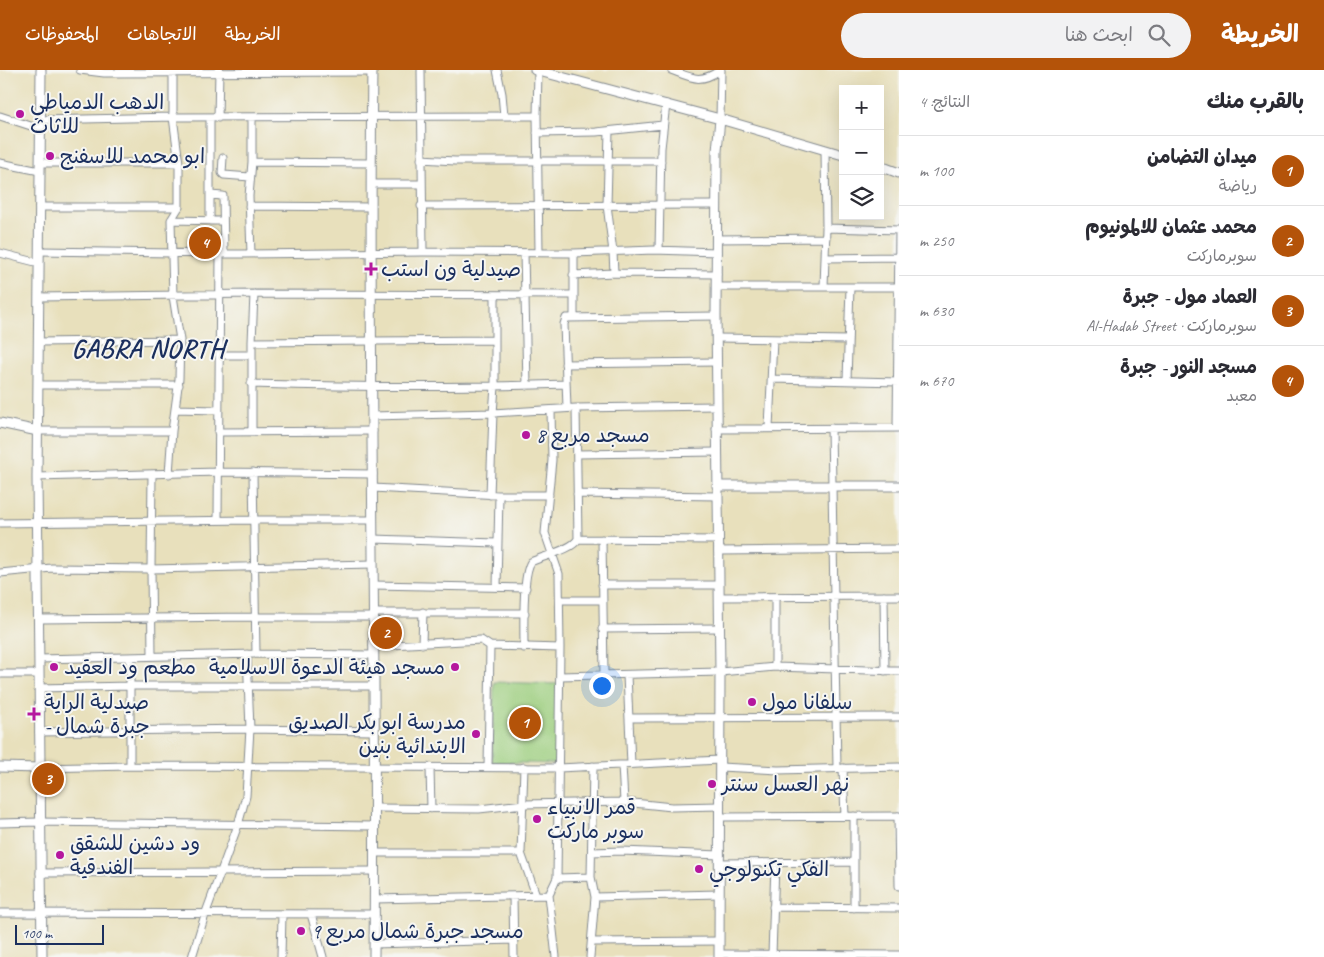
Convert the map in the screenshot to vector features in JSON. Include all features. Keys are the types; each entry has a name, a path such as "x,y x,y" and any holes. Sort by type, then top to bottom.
{"street":[{"path":"41,70 37,477 39,822 42,957"},
{"path":"80,70 104,73 372,71 370,206 373,730 376,853 374,957"},
{"path":"421,70 423,252"},
{"path":"497,70 504,116"},
{"path":"539,252 537,70 558,73 839,154"},
{"path":"671,70 706,79 721,70"},
{"path":"721,70 717,151 718,252 716,316 720,672 719,955 899,955"},
{"path":"169,474 172,431 179,385 180,340 172,296 171,220 180,207 173,71"},
{"path":"210,221 214,118 219,71"},
{"path":"659,250 661,162 666,104"},
{"path":"0,116 40,125 174,117 537,116"},
{"path":"251,254 250,177 252,118"},
{"path":"537,133 581,133 663,124"},
{"path":"609,131 607,205 614,273"},
{"path":"824,287 826,238 825,150"},
{"path":"223,158 222,173 224,175 250,177"},
{"path":"421,159 455,161 661,162"},
{"path":"0,163 40,167 178,162"},
{"path":"252,162 371,163"},
{"path":"884,167 899,173"},
{"path":"370,184 421,184"},
{"path":"210,196 224,196 220,295 218,520"},
{"path":"421,206 717,205"},
{"path":"250,206 370,206"},
{"path":"39,208 180,207"},
{"path":"171,220 223,221"},
{"path":"716,429 898,428 899,230 826,228"},
{"path":"717,239 826,238"},
{"path":"39,251 222,254 371,252 574,253 659,250 718,252"},
{"path":"0,253 39,263"},
{"path":"524,253 528,386"},
{"path":"574,253 574,317"},
{"path":"825,258 898,257"},
{"path":"573,275 614,273 717,274"},
{"path":"717,286 898,287"},
{"path":"847,380 850,288"},
{"path":"39,297 254,294 371,296 574,295"},
{"path":"252,432 251,355 254,294"},
{"path":"490,495 492,413 495,386 494,296"},
{"path":"567,408 565,320 569,317 716,316"},
{"path":"717,338 848,340"},
{"path":"770,428 773,339"},
{"path":"38,342 180,340"},
{"path":"252,342 495,340"},
{"path":"219,355 251,355"},
{"path":"566,364 716,362"},
{"path":"772,379 898,382"},
{"path":"251,384 372,387 566,384"},
{"path":"38,385 179,385"},
{"path":"372,416 492,413 567,408 716,406"},
{"path":"524,648 527,570 531,562 563,550 576,543 578,538 576,408"},
{"path":"175,409 218,410"},
{"path":"551,410 552,460 545,533 559,574 560,600 558,878 549,895 556,957"},
{"path":"0,422 38,431 172,431"},
{"path":"832,428 836,717 844,816"},
{"path":"218,432 372,431"},
{"path":"577,454 717,452"},
{"path":"37,477 218,472 373,474"},
{"path":"253,472 256,654"},
{"path":"152,474 152,656"},
{"path":"717,486 899,486"},
{"path":"373,488 490,495 549,495"},
{"path":"577,494 718,496"},
{"path":"497,587 499,495"},
{"path":"0,523 373,520"},
{"path":"578,538 718,540"},
{"path":"602,539 604,675"},
{"path":"373,540 497,542"},
{"path":"718,551 899,549"},
{"path":"0,573 38,571 52,568 151,569 373,564"},
{"path":"373,585 526,588"},
{"path":"602,585 718,585"},
{"path":"884,596 885,671"},
{"path":"719,597 899,596"},
{"path":"775,667 776,597"},
{"path":"560,600 602,600"},
{"path":"39,619 373,615 423,612 525,613"},
{"path":"422,644 423,612"},
{"path":"602,629 719,628"},
{"path":"39,659 373,650 481,640 490,646 560,648"},
{"path":"488,767 490,646"},
{"path":"192,957 238,825 246,796 250,729 247,654"},
{"path":"130,657 130,766"},
{"path":"560,676 720,672 775,667 899,671"},
{"path":"0,674 39,674"},
{"path":"627,675 631,764"},
{"path":"39,688 248,685 373,686"},
{"path":"629,718 899,717"},
{"path":"39,732 250,729 373,730"},
{"path":"0,767 559,768 622,764 720,763 778,770 899,767"},
{"path":"622,764 624,802"},
{"path":"590,957 595,897 591,877 593,766"},
{"path":"524,767 521,853 536,895"},
{"path":"430,768 431,809"},
{"path":"375,808 479,809 524,804 593,802 624,802 672,807 720,806"},
{"path":"854,816 854,908"},
{"path":"720,817 898,816 899,886"},
{"path":"0,823 375,826"},
{"path":"592,852 622,850 775,864 854,862"},
{"path":"376,853 521,853"},
{"path":"772,954 775,864"},
{"path":"40,873 375,871"},
{"path":"558,878 591,877"},
{"path":"595,897 719,894"},
{"path":"375,899 549,895"},
{"path":"513,896 514,957"},
{"path":"773,907 899,908"},
{"path":"0,913 374,914"},
{"path":"282,914 282,957"},
{"path":"311,914 323,957"},
{"path":"374,944 514,940"},
{"path":"592,942 719,940"}],"green space":[{"path":"494,682 559,684 556,764 492,762"}],"place":[{"name":"الدهب الدمياطي للاثاث","path":"20,114"},
{"name":"ابو محمد للاسفنج","path":"50,156"},
{"name":"مسجد النور - جبرة","path":"205,243"},
{"name":"صيدلية ون استب","path":"371,269"},
{"name":"مسجد مربع 8","path":"526,435"},
{"name":"محمد عثمان للالمونيوم","path":"386,633"},
{"name":"مطعم ود العقيد","path":"54,667"},
{"name":"مسجد هيئة الدعوة الاسلامية","path":"455,667"},
{"name":"سلفانا مول","path":"752,702"},
{"name":"صيدلية الراية - جبرة شمال","path":"34,714"},
{"name":"ميدان التضامن","path":"525,723"},
{"name":"مدرسة ابو بكر الصديق الابتدائية بنين","path":"476,734"},
{"name":"العماد مول - جبرة","path":"48,779"},
{"name":"نهر العسل سنتر","path":"712,784"},
{"name":"قمر الانبياء سوبر ماركت","path":"537,819"},
{"name":"ود دشين للشقق الفندقية","path":"60,855"},
{"name":"الفكي تكنولوجي","path":"699,869"},
{"name":"مسجد جبرة شمال مربع 9","path":"301,931"}],"district":[{"name":"GABRA NORTH","path":"148,348"}]}
